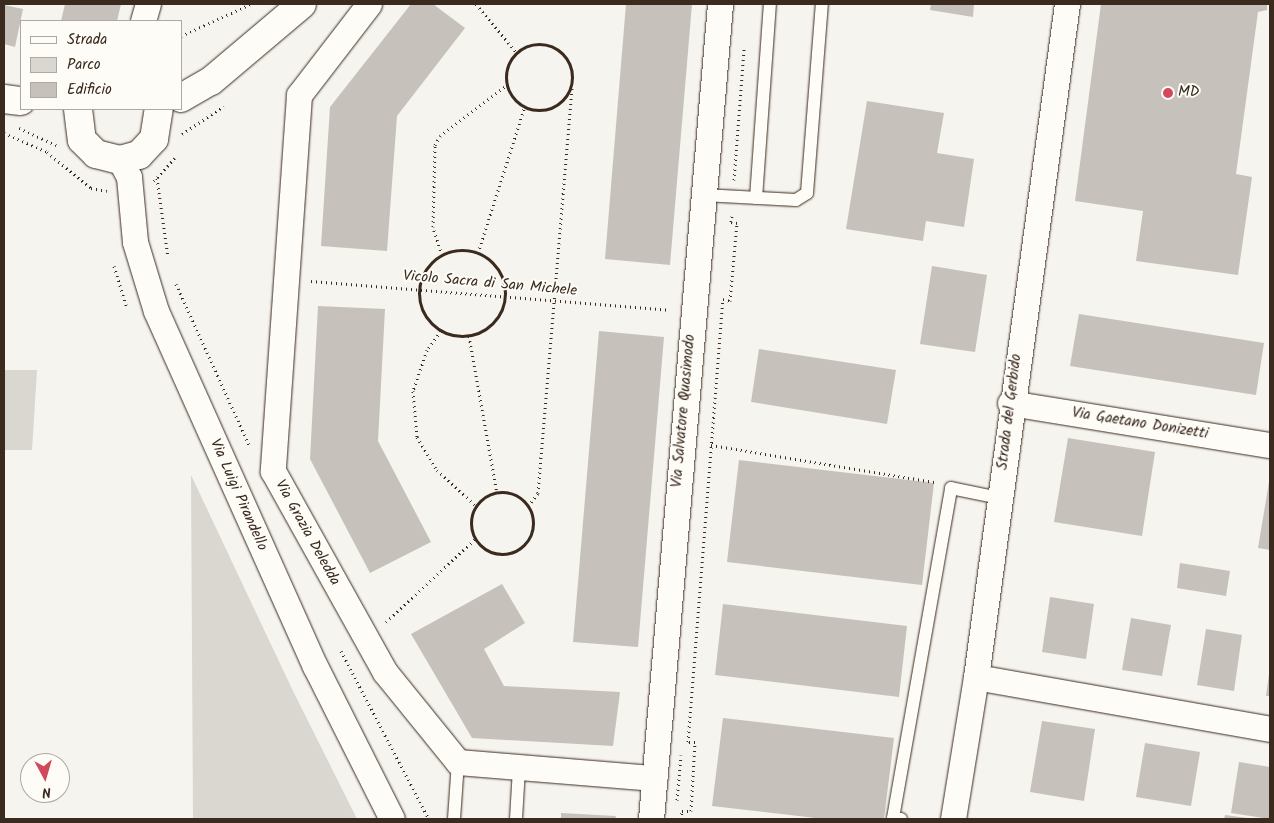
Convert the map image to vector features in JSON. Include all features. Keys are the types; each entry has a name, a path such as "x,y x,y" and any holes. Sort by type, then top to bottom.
{"street":[{"path":"143,20 148,4"},
{"path":"182,97 211,81 302,4"},
{"name":"Via Grazia Deledda","path":"368,4 299,95 273,471 385,672 458,762"},
{"name":"Via Salvatore Quasimodo","path":"650,819 702,195 720,4"},
{"name":"Strada del Gerbido","path":"953,819 976,677 1010,403 1067,4"},
{"path":"4,99 17,114"},
{"path":"71,110 79,132 89,148 120,160 139,155 154,139 159,110"},
{"name":"Via Luigi Pirandello","path":"120,160 129,178 135,242 156,311 315,666 392,819"},
{"name":"Via Gaetano Donizetti","path":"1010,403 1270,445"},
{"path":"976,677 1270,729"},
{"path":"458,762 519,769 654,778"}],"lane":[{"path":"756,198 770,4"},
{"path":"702,195 796,200 807,193 822,4"},
{"path":"901,819 893,818 951,488 999,498"},
{"path":"454,819 458,762"},
{"path":"516,819 519,769"}],"path":[{"path":"182,36 251,4"},
{"path":"476,4 517,53"},
{"path":"681,819 682,811 691,811 695,742 688,742 723,299 730,301 734,252 733,197 744,42"},
{"path":"528,506 538,493 572,84 569,63 555,48 534,44 517,53 509,64 507,85 525,106 551,108 572,84"},
{"path":"442,255 433,227 435,145 440,136 507,85"},
{"path":"478,253 525,106"},
{"path":"17,114 62,147"},
{"path":"157,178 168,260"},
{"path":"464,250 478,253 499,271 506,297 494,323 469,336 441,331 422,310 420,290 427,269 442,255 464,250"},
{"path":"173,278 251,449"},
{"name":"Vicolo Sacra di San Michele","path":"285,279 692,312"},
{"path":"441,331 427,350 413,391 416,430 423,452 437,470 476,506"},
{"path":"469,336 497,493"},
{"path":"707,444 924,478 951,488"},
{"path":"497,493 511,493 528,506 533,525 518,550 490,552 475,539 471,518 476,506 497,493"},
{"path":"315,666 365,637 475,539"},
{"path":"341,651 428,819"}],"green space":[{"path":"4,370 37,370 32,450 4,450"},
{"path":"191,475 293,691 357,819 193,819"}],"building":[{"path":"65,4 121,4 117,20 61,20"},
{"path":"411,4 433,4 465,28 397,116 387,251 321,246 330,107"},
{"path":"626,4 692,4 670,265 605,259"},
{"path":"931,4 974,4 973,17 930,10"},
{"name":"MD","path":"1101,4 1267,4 1267,10 1258,12 1236,174 1252,177 1238,275 1136,261 1143,211 1075,201"},
{"path":"4,5 23,9 15,47 4,44"},
{"path":"867,101 944,113 937,153 974,159 964,227 926,221 923,241 846,229"},
{"path":"932,266 987,275 975,352 920,344"},
{"path":"318,306 385,309 378,441 431,542 370,573 310,459"},
{"path":"1079,314 1264,343 1256,395 1070,366"},
{"path":"599,331 664,337 638,647 573,642"},
{"path":"759,349 896,370 887,424 751,402"},
{"path":"1068,438 1155,452 1142,536 1054,522"},
{"path":"739,460 934,483 922,585 727,562"},
{"path":"1270,476 1270,550 1258,548"},
{"path":"1180,563 1230,571 1226,596 1177,588"},
{"path":"502,584 525,623 484,649 504,686 620,692 613,746 472,738 411,634"},
{"path":"1050,597 1094,604 1086,659 1042,652"},
{"path":"723,604 907,626 899,697 715,675"},
{"path":"1131,618 1171,625 1162,676 1122,670"},
{"path":"1206,629 1242,635 1234,691 1197,685"},
{"path":"1269,674 1270,696 1266,696"},
{"path":"723,718 894,738 884,819 824,819 712,806"},
{"path":"1042,721 1095,729 1084,801 1030,792"},
{"path":"1145,743 1200,752 1191,806 1136,797"},
{"path":"1239,762 1270,767 1270,819 1231,813"},
{"path":"561,813 616,816 615,819 561,819"},
{"path":"1225,815 1247,818 1247,819 1224,819"}],"place":[{"name":"MD","path":"1168,93"}]}
